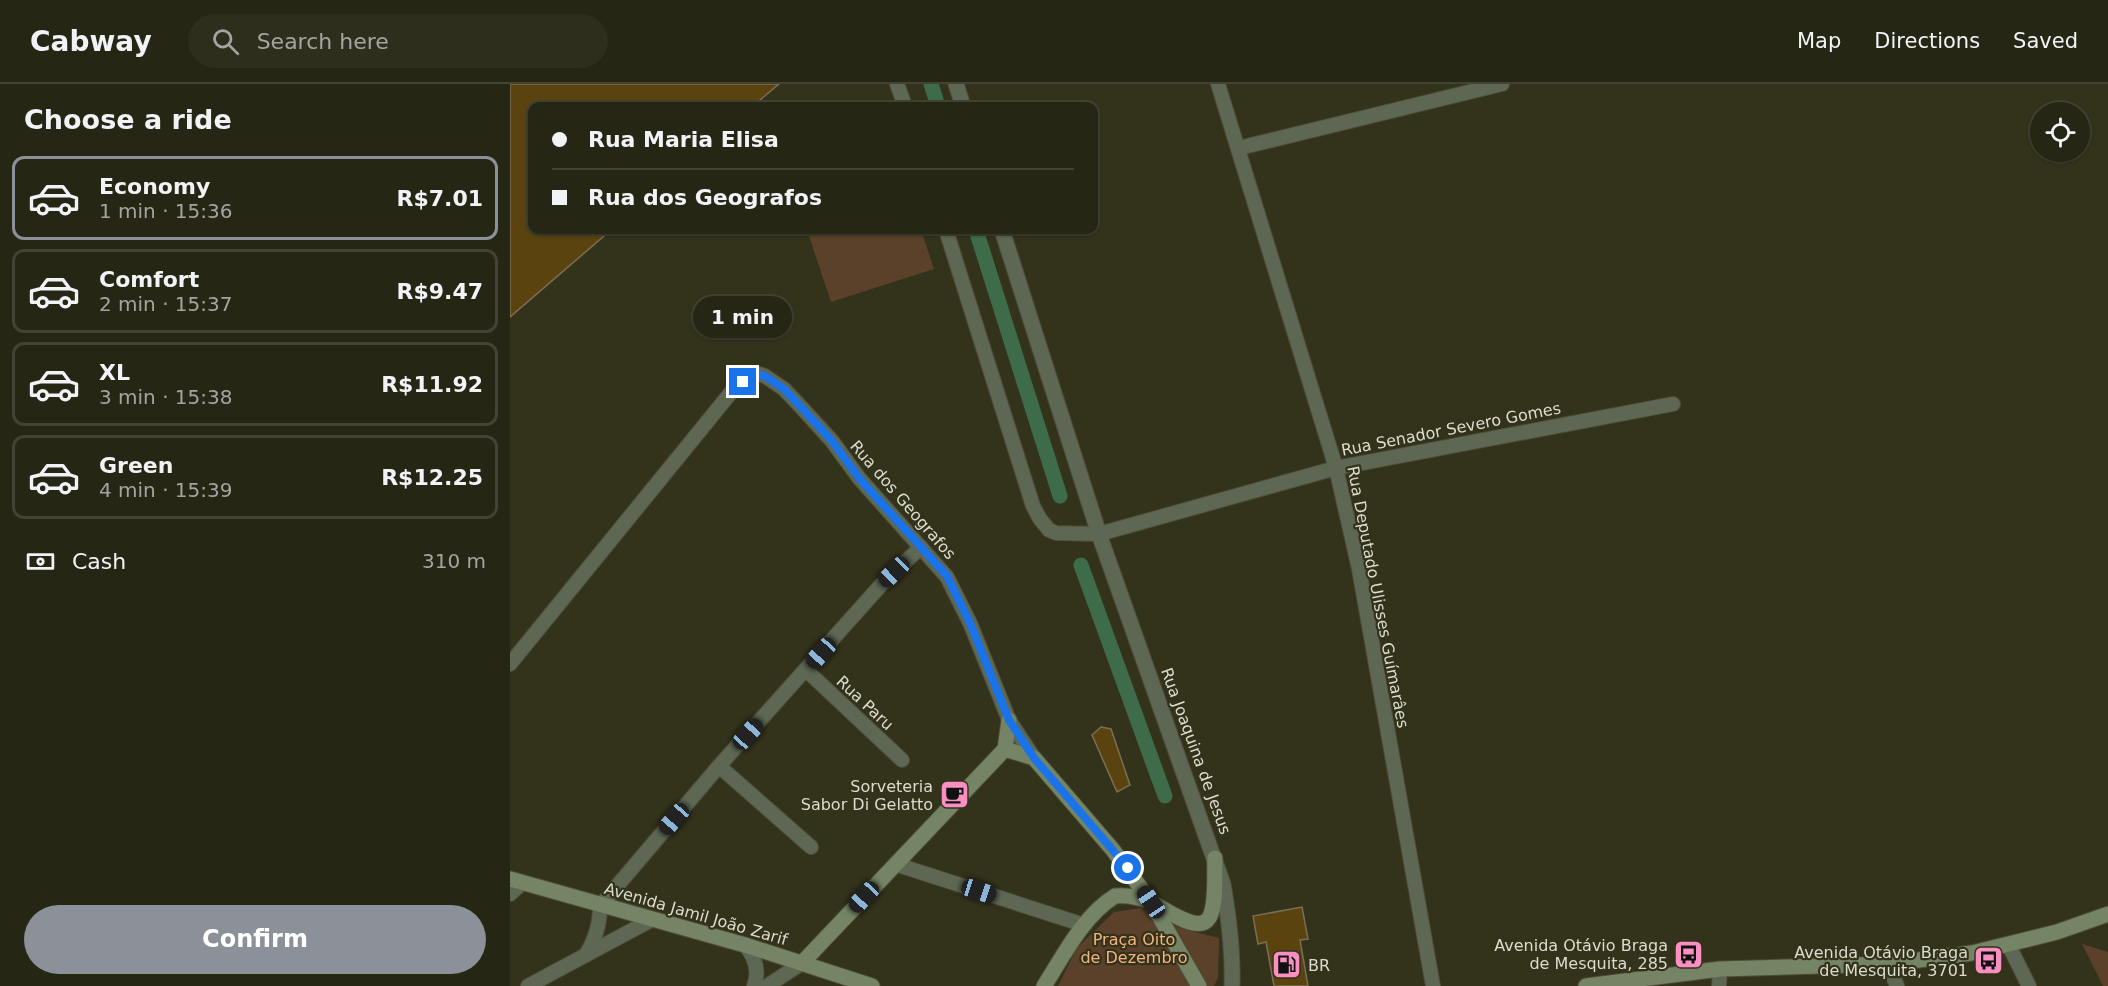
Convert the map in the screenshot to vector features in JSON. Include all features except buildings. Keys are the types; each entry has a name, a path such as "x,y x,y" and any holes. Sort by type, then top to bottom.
{"main road":[{"path":"802,963 1005,749 1009,720"},
{"path":"1005,749 1034,758 1128,868 1151,902 1198,986"},
{"path":"1044,986 1084,925 1105,902 1114,896 1138,897 1192,923 1201,924 1207,921 1212,908 1215,858"},
{"name":"Avenida Jamil João Zarif","path":"516,881 745,945 872,986"},
{"path":"1586,986 1720,969 1888,964 1972,953 2009,946 2108,914"}],"street":[{"path":"897,84 904,102"},
{"path":"956,84 962,102"},
{"name":"Rua Deputado Ulisses Guímarâes","path":"1218,84 1336,468 1359,569 1433,986"},
{"path":"1239,148 1502,84"},
{"path":"947,234 1033,506 1049,530 1056,533 1099,534"},
{"name":"Rua Joaquina de Jesus","path":"1003,234 1099,534 1223,884 1230,921 1232,986"},
{"name":"Rua dos Geografos","path":"510,664 734,390 753,374 771,380 790,395 832,441 866,486 955,589 1009,720 1034,758"},
{"name":"Rua Senador Severo Gomes","path":"1099,534 1336,468 1673,404"},
{"path":"585,955 595,938 600,921 600,906 719,766 881,585 921,547"},
{"name":"Rua Paru","path":"806,670 902,760"},
{"path":"719,766 812,847"},
{"path":"894,864 1084,925"},
{"path":"510,894 516,881"},
{"path":"528,986 653,919"},
{"path":"745,945 755,959 757,969 754,986"},
{"path":"2009,946 2029,986"},
{"path":"767,986 802,963"},
{"path":"1888,964 1897,986"},
{"path":"1719,986 1720,969"}],"green space":[{"path":"808,234 922,234 934,269 831,302"},
{"name":"Praça Oito de Dezembro","path":"1141,908 1180,928 1219,938 1218,978 1214,986 1058,986 1077,948 1114,912"},
{"path":"2082,944 2108,952 2108,986 2103,986"}],"waterway":[{"path":"931,84 937,102"},
{"path":"977,234 1060,496"},
{"path":"1081,565 1165,796"}],"place":[{"name":"Sorveteria Sabor Di Gelatto","path":"954,795"},
{"name":"Avenida Otávio Braga de Mesquita, 285","path":"1689,954"},
{"name":"Avenida Otávio Braga de Mesquita, 3701","path":"1989,961"},
{"name":"BR","path":"1287,965"}],"route":[{"path":"743,382 756,374 765,376 784,389 832,441 859,478 895,520 947,576 970,623 1009,720 1034,758 1128,868"}]}
